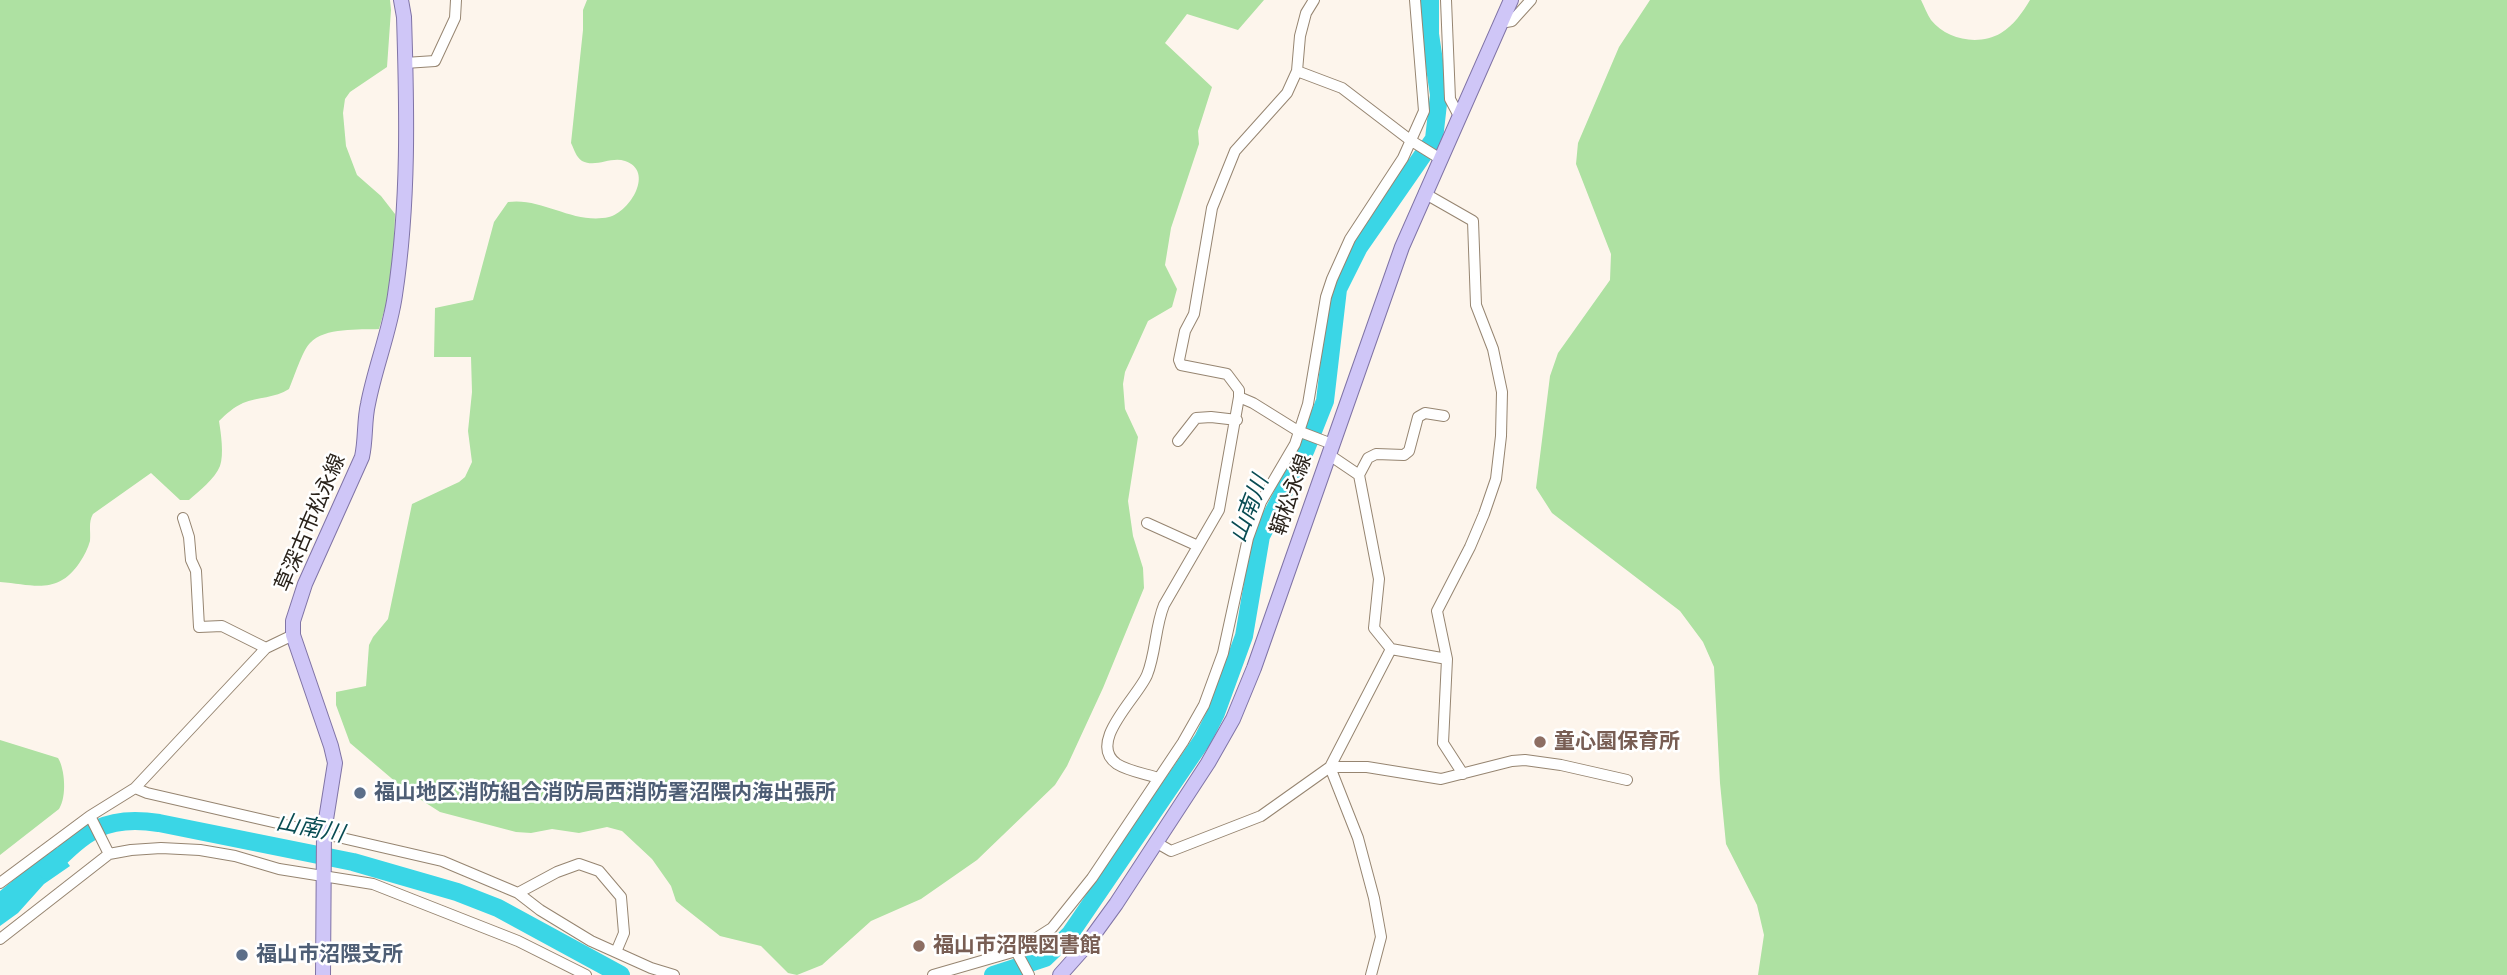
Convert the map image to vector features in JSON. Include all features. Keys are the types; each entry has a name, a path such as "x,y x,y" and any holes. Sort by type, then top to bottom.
{"main road":[{"name":"草深古市松永線","path":"323,975 324,835 335,763 293,635 293,621 305,584 362,457 366,438 366,411 373,377 395,298 405,217 407,155 401,0"},
{"name":"鞆松永線","path":"1060,975 1092,937 1157,843 1233,719 1254,668 1327,446 1436,156 1459,116 1511,0"}],"street":[{"path":"405,63 435,61 454,18 456,0"},
{"path":"1158,778 1118,764 1108,755 1106,746 1110,732 1147,675 1159,617 1219,510 1239,397 1239,390 1227,374 1181,365 1179,360 1185,331 1194,314 1212,208 1235,151 1287,93 1297,71 1300,36 1306,13 1314,0"},
{"path":"933,975 1018,954 1052,928 1092,878 1183,742 1204,705 1223,653 1248,538 1261,502 1301,432 1313,384 1326,297 1336,268 1350,239 1412,142 1424,111 1415,0"},
{"path":"1447,0 1450,99 1459,116"},
{"path":"1500,23 1512,22 1531,0"},
{"path":"1297,71 1342,88 1412,142 1436,156"},
{"path":"1424,193 1473,221 1476,305 1493,349 1502,392 1496,479 1470,547 1437,611 1447,659 1443,743 1463,774"},
{"path":"1239,397 1327,446 1359,475 1379,579 1374,628 1391,649 1447,659"},
{"path":"1359,475 1368,458 1376,454 1404,455 1409,451 1418,417 1425,413 1444,416"},
{"path":"1178,441 1196,418 1237,420"},
{"path":"183,519 189,537 191,560 196,570 199,627 222,626 266,648"},
{"path":"1147,523 1198,546"},
{"path":"0,884 135,788 266,648 293,635"},
{"path":"1157,843 1171,851 1261,816 1330,767 1391,649"},
{"path":"1330,767 1367,768 1441,779 1525,760 1627,780"},
{"path":"1330,767 1358,838 1374,898 1381,937 1371,975"},
{"path":"135,788 442,861 518,893 540,910 591,941 674,975"},
{"path":"91,818 106,849"},
{"path":"0,939 106,849 200,850 235,856 279,869 324,872 373,884 517,941 586,975"},
{"path":"518,893 557,872 579,864 600,871 621,897 624,933 616,953"},
{"path":"1018,954 1029,975"}],"green space":[{"path":"0,0 390,0 391,10 387,67 350,92 345,99 343,113 346,146 357,175 381,196 395,214 393,280 379,329 343,330 316,338 304,352 289,389 243,403 219,421 222,450 220,466 202,489 189,500 180,500 151,473 93,514 90,541 80,562 63,579 45,586 0,582"},
{"path":"587,0 1264,0 1238,30 1187,14 1165,43 1212,87 1198,131 1199,144 1171,228 1165,265 1177,289 1172,307 1148,321 1125,372 1123,384 1125,409 1138,437 1128,501 1133,536 1143,568 1144,588 1067,766 1055,785 977,860 921,899 871,921 822,965 797,975 788,973 761,946 720,936 682,906 676,901 671,886 652,859 622,831 607,827 579,833 552,829 531,833 516,832 440,812 404,789 350,743 336,705 336,692 366,686 369,645 388,619 412,504 459,482 465,477 472,462 468,431 472,392 471,357 434,357 435,308 473,300 494,222 508,202 533,203 583,217 609,217 625,208 636,191 639,182 634,166 620,160 587,163 577,155 571,143 583,10"},
{"path":"1650,0 1921,0 1938,27 1954,36 1973,40 2001,33 2017,18 2030,0 2507,0 2507,975 1758,975 1764,935 1757,905 1726,844 1714,667 1703,642 1680,611 1552,513 1536,488 1550,376 1558,353 1610,280 1611,254 1576,164 1578,143 1619,47"},
{"path":"0,740 58,758 64,783 59,809 0,855"}],"water":[{"path":"55,846 70,866 44,884 18,913 0,926 0,891"}],"waterway":[{"name":"山南川","path":"993,975 1045,958 1070,934 1203,739 1216,713 1244,636 1261,536 1306,449 1325,401 1338,289 1359,247 1434,139 1439,95 1430,34 1430,0"},
{"name":"山南川","path":"47,870 84,836 96,829 123,821 159,823 353,862 457,892 498,908 621,975"}],"place":[{"name":"童心園保育所","path":"1540,742"},
{"name":"福山地区消防組合消防局西消防署沼隈内海出張所","path":"360,793"},
{"name":"福山市沼隈図書館","path":"919,946"},
{"name":"福山市沼隈支所","path":"242,955"}]}
